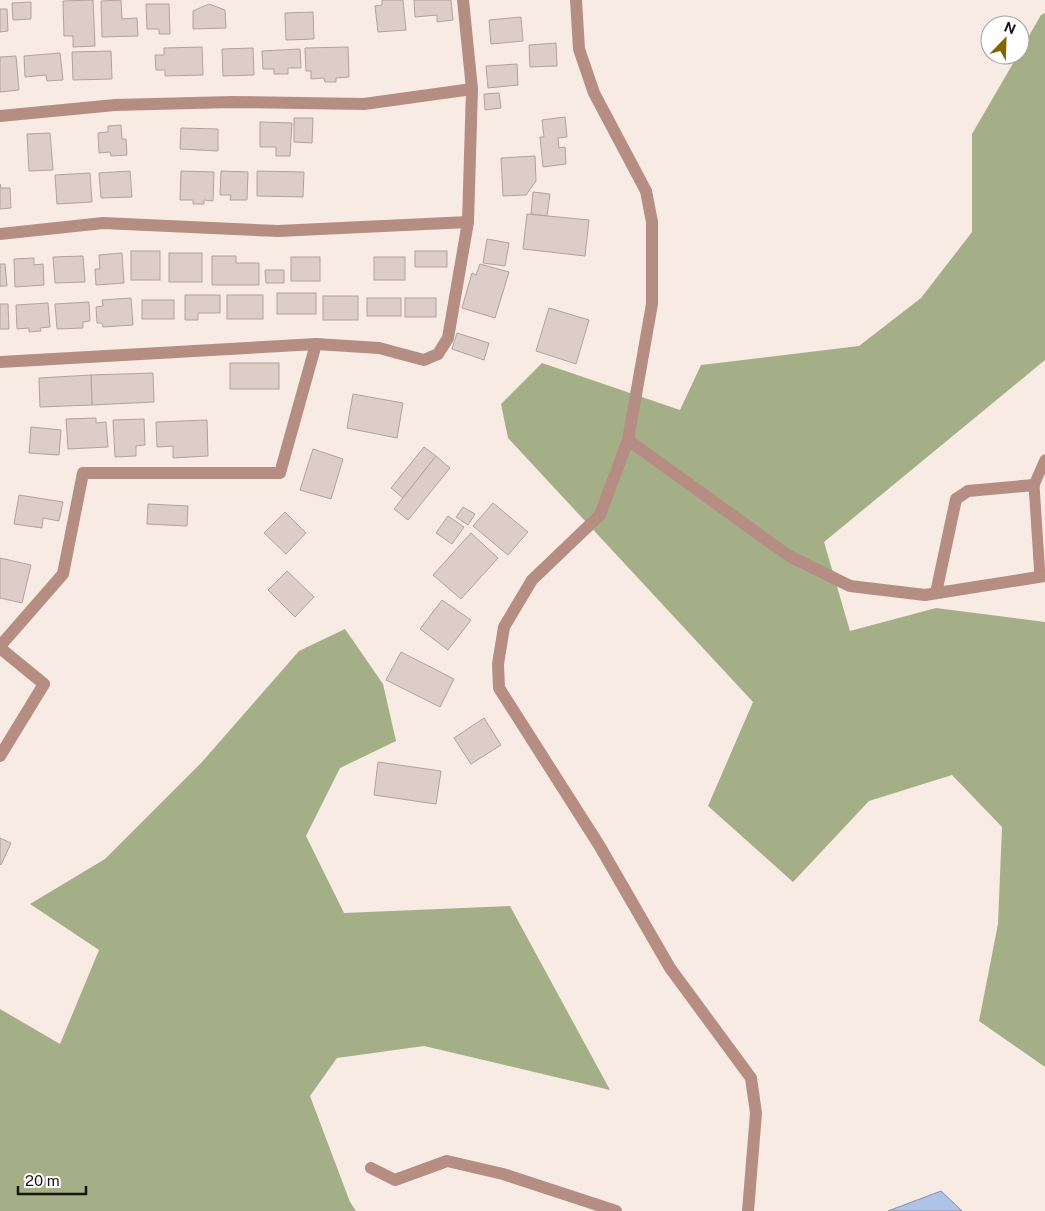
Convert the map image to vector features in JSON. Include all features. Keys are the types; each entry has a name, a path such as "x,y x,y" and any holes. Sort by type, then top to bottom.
{"street":[{"path":"0,362 316,344 379,348 424,360 438,354 448,338 468,222 472,90 463,0"},
{"path":"576,0 579,50 594,93 646,191 652,222 652,304 628,440 600,516 532,580 504,627 498,664 499,688 599,845 670,968 751,1078 756,1113 748,1211"},
{"path":"0,116 115,105 232,102 364,104 472,90"},
{"path":"0,234 103,223 278,231 468,222"},
{"path":"0,756 44,684 0,647 63,574 83,473 280,473 316,344"},
{"path":"628,440 789,556 850,586 925,595 1042,577"},
{"path":"936,593 956,499 968,491 1034,485"},
{"path":"371,1168 395,1180 447,1161 503,1174 616,1211"}],"lane":[{"path":"1042,577 1034,485 1045,460"}],"green space":[{"path":"1045,13 1045,360 824,542 850,631 936,608 1045,622 1045,1067 979,1021 998,924 1002,827 952,775 869,801 793,882 708,806 753,702 508,438 501,404 542,363 680,410 701,365 859,346 921,298 972,232 972,134 1012,65 1030,65 1030,34 1041,15"},
{"path":"345,629 383,684 396,741 340,768 306,836 344,913 510,906 610,1090 424,1046 337,1058 310,1096 350,1202 356,1211 0,1211 0,1009 60,1044 99,950 30,904 105,859 202,762 299,651"}],"water":[{"path":"941,1191 962,1211 888,1211"}],"building":[{"path":"93,0 95,46 73,47 73,36 64,36 63,1"},
{"path":"121,0 122,19 137,18 138,36 102,37 101,1"},
{"path":"382,0 403,0 406,30 378,32 375,6 382,5"},
{"path":"414,0 451,0 453,20 437,22 437,15 415,17"},
{"path":"31,2 31,19 13,20 12,3"},
{"path":"146,4 169,4 170,34 159,34 159,29 147,29"},
{"path":"209,4 225,10 226,28 193,29 193,11"},
{"path":"0,9 7,9 8,31 0,32"},
{"path":"313,12 314,39 286,40 285,13"},
{"path":"521,17 523,41 491,44 489,20"},
{"path":"556,43 557,66 530,67 529,45"},
{"path":"202,47 203,75 165,76 165,70 156,70 155,55 164,55 164,48"},
{"path":"348,47 349,77 336,78 336,82 325,82 324,78 311,79 311,71 306,71 305,48"},
{"path":"253,48 254,75 223,76 222,49"},
{"path":"300,49 301,68 288,68 288,74 274,74 274,69 263,69 262,51"},
{"path":"111,51 112,79 73,80 72,52"},
{"path":"60,53 63,80 47,81 46,75 25,77 24,56"},
{"path":"16,56 19,90 0,92 0,57"},
{"path":"517,64 518,85 488,88 486,66"},
{"path":"499,93 501,108 485,110 484,94"},
{"path":"565,117 567,137 558,138 559,148 565,147 566,164 543,167 540,137 544,137 542,120"},
{"path":"294,118 313,118 312,143 294,142"},
{"path":"260,122 292,123 290,156 276,156 276,147 260,147"},
{"path":"121,125 122,139 126,139 127,155 111,156 110,152 99,153 98,133 108,132 108,126"},
{"path":"181,128 218,129 218,151 180,149"},
{"path":"50,133 53,170 29,171 27,134"},
{"path":"535,156 536,181 526,195 503,196 501,158"},
{"path":"130,171 132,197 101,198 99,173"},
{"path":"181,171 214,172 213,201 204,200 204,204 193,204 193,200 180,200"},
{"path":"221,171 248,172 247,200 230,200 231,195 220,195"},
{"path":"257,171 304,172 303,197 257,196"},
{"path":"90,173 92,202 57,204 55,175"},
{"path":"0,184 1,188 10,188 11,208 0,209"},
{"path":"533,192 550,194 547,216 531,214"},
{"path":"527,214 589,220 585,256 523,249"},
{"path":"487,239 509,243 505,266 483,263"},
{"path":"131,251 160,251 160,280 131,280"},
{"path":"415,251 447,251 447,267 415,267"},
{"path":"122,253 124,283 96,285 95,269 100,269 99,255"},
{"path":"169,253 202,253 202,282 169,282"},
{"path":"83,256 85,282 55,283 53,257"},
{"path":"212,256 236,256 236,263 259,263 259,285 212,285"},
{"path":"291,257 320,257 320,281 291,281"},
{"path":"374,257 405,257 405,280 374,280"},
{"path":"34,258 34,265 43,264 44,285 15,287 14,259"},
{"path":"0,264 5,264 7,286 0,286"},
{"path":"480,264 509,272 495,318 462,308 472,273 476,275"},
{"path":"265,270 284,270 284,283 266,283"},
{"path":"277,293 316,293 316,314 277,314"},
{"path":"185,295 220,295 220,313 198,313 198,320 185,320"},
{"path":"227,295 263,295 263,319 227,319"},
{"path":"323,296 358,296 358,320 323,320"},
{"path":"131,298 133,325 103,327 102,323 97,323 96,307 103,306 102,300"},
{"path":"367,298 401,298 401,316 367,316"},
{"path":"405,298 436,298 436,317 405,317"},
{"path":"142,300 174,300 174,319 142,319"},
{"path":"89,302 90,321 83,322 83,328 57,329 55,304"},
{"path":"48,303 50,327 40,328 41,331 29,332 29,328 17,329 16,305"},
{"path":"0,304 8,304 9,329 0,329"},
{"path":"549,308 589,320 576,364 536,351"},
{"path":"457,333 489,343 484,360 452,349"},
{"path":"230,363 279,363 279,389 230,389"},
{"path":"153,373 154,402 92,405 91,375"},
{"path":"91,375 92,405 40,407 39,378"},
{"path":"353,394 403,403 397,438 347,428"},
{"path":"96,418 96,423 106,422 108,447 68,449 66,419"},
{"path":"144,419 145,445 136,446 136,456 115,457 113,420"},
{"path":"207,420 208,456 173,458 173,446 157,447 156,422"},
{"path":"31,427 61,430 59,455 29,453"},
{"path":"424,447 436,456 403,498 391,488"},
{"path":"313,449 343,459 331,499 300,490"},
{"path":"436,456 450,468 408,520 394,509"},
{"path":"19,495 63,502 59,521 43,518 42,528 14,524"},
{"path":"493,503 528,532 508,555 473,526"},
{"path":"148,504 188,506 187,526 147,524"},
{"path":"463,507 475,514 468,525 456,517"},
{"path":"285,512 306,533 286,554 264,533"},
{"path":"448,516 464,527 452,544 436,533"},
{"path":"471,533 498,558 461,599 433,575"},
{"path":"0,558 31,565 22,603 0,598"},
{"path":"287,571 314,597 295,617 268,590"},
{"path":"442,600 471,620 448,650 420,629"},
{"path":"401,652 454,679 440,707 386,680"},
{"path":"484,718 501,745 471,764 454,738"},
{"path":"378,762 441,771 436,804 374,795"},
{"path":"0,838 11,843 1,865 0,864"}]}
